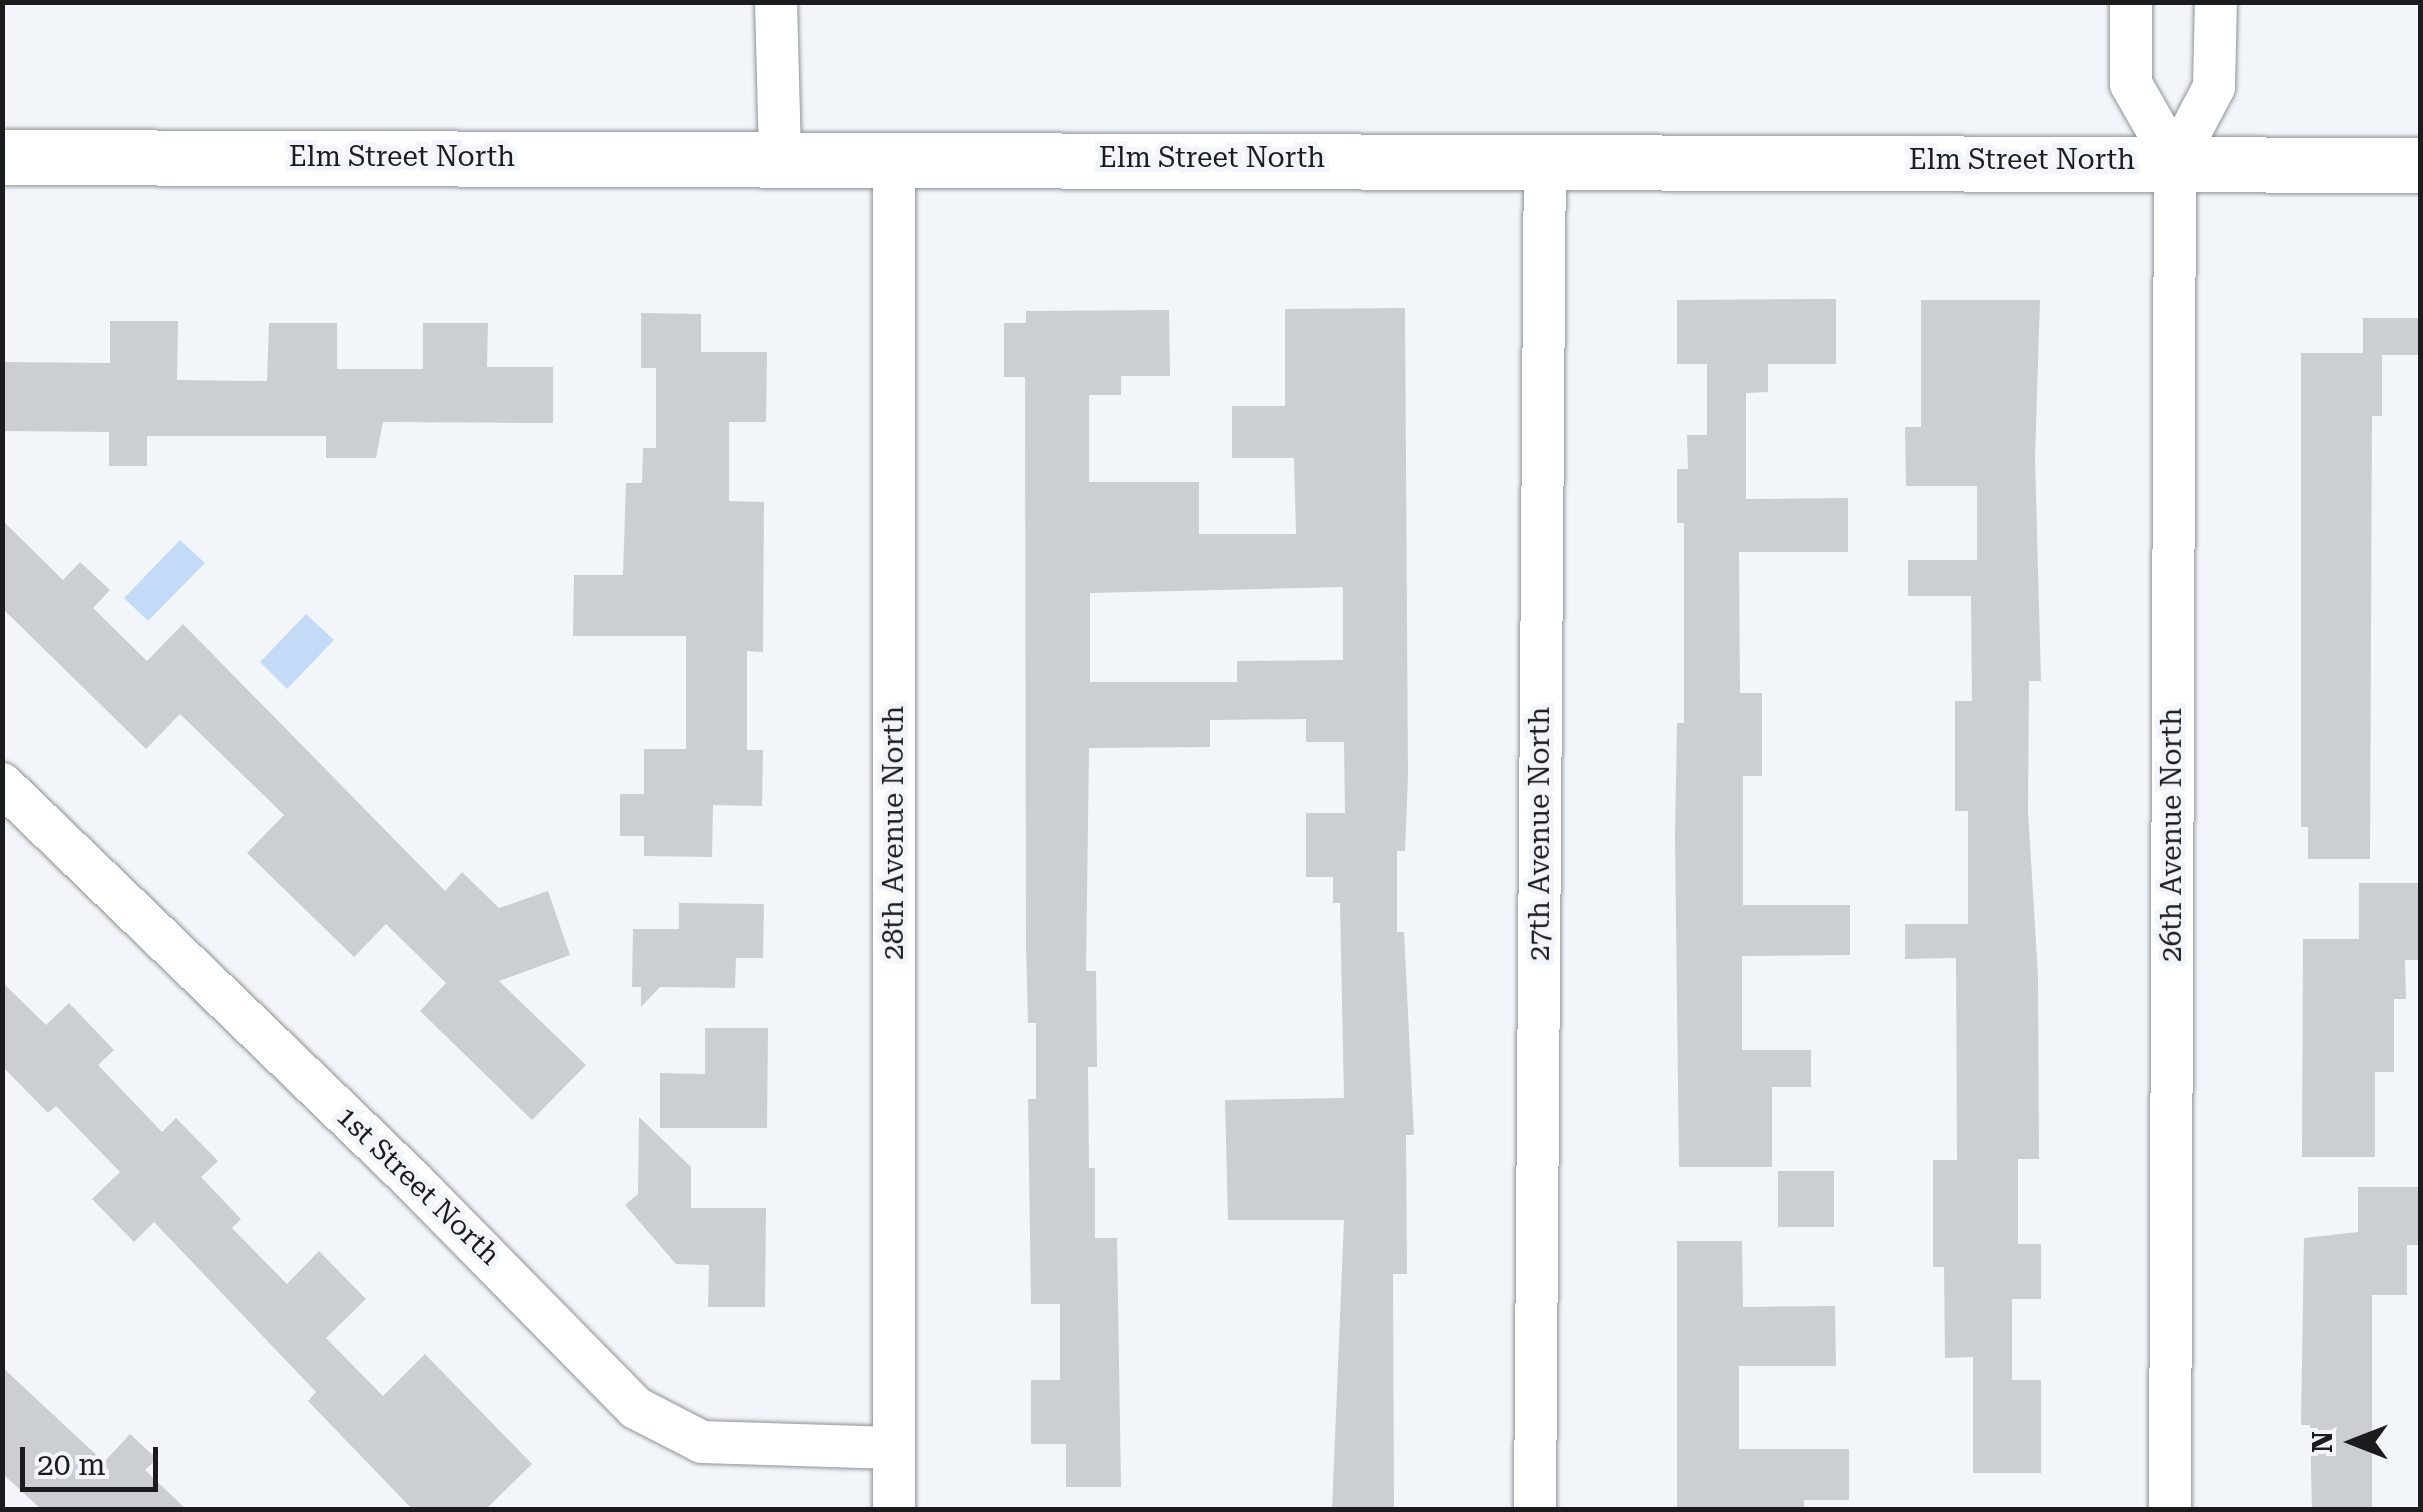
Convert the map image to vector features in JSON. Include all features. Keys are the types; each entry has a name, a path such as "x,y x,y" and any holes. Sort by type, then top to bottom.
{"street":[{"path":"776,2 780,156"},
{"path":"2131,2 2131,84 2175,161"},
{"path":"2175,161 2214,87 2216,2"},
{"name":"Elm Street North","path":"2,157 894,156 2420,165"},
{"name":"28th Avenue North","path":"894,156 894,1510"},
{"name":"27th Avenue North","path":"1535,1510 1545,159"},
{"name":"26th Avenue North","path":"2170,1510 2175,161"},
{"name":"1st Street North","path":"2,784 424,1192 636,1408 702,1442 894,1448"}],"water":[{"path":"180,540 205,563 148,621 124,598"},
{"path":"306,614 334,640 287,689 260,662"}],"building":[{"path":"1836,299 1836,364 1768,364 1768,392 1746,393 1746,499 1848,498 1848,552 1739,552 1740,693 1762,693 1762,776 1743,776 1743,905 1850,905 1850,955 1742,956 1742,1050 1811,1050 1811,1087 1772,1087 1772,1167 1679,1167 1675,837 1677,723 1684,723 1684,523 1677,523 1677,469 1688,469 1687,435 1707,435 1707,364 1677,364 1677,300"},
{"path":"1921,300 2040,300 2035,458 2041,681 2029,681 2028,811 2038,976 2039,1159 2018,1159 2018,1244 2041,1244 2041,1299 2012,1299 2012,1380 2041,1380 2041,1473 1973,1473 1973,1357 1945,1358 1944,1267 1933,1267 1933,1160 1957,1160 1956,958 1905,959 1905,924 1968,924 1968,811 1955,811 1955,701 1972,701 1971,596 1908,596 1908,560 1977,560 1977,486 1906,486 1905,427 1921,427"},
{"path":"1405,308 1408,775 1405,851 1397,851 1397,932 1404,932 1414,1135 1406,1135 1407,1274 1393,1274 1394,1510 1332,1510 1344,1220 1228,1220 1225,1100 1344,1098 1340,903 1333,903 1333,877 1306,877 1306,813 1345,813 1344,742 1306,742 1306,719 1210,720 1210,747 1089,748 1086,971 1096,971 1097,1067 1088,1067 1089,1168 1095,1168 1095,1238 1117,1238 1121,1487 1066,1487 1066,1444 1031,1444 1031,1380 1060,1380 1060,1304 1031,1304 1028,1099 1036,1099 1036,1023 1028,1023 1026,946 1025,377 1004,377 1004,323 1026,323 1026,311 1169,310 1170,376 1121,376 1121,395 1089,395 1089,482 1199,482 1199,534 1296,534 1294,458 1232,458 1232,406 1285,406 1285,309","holes":["1343,587 1343,660 1237,661 1237,682 1090,682 1090,593"]},
{"path":"641,313 701,314 701,352 767,352 766,422 729,422 729,501 764,502 763,652 747,651 747,750 763,750 762,806 713,805 712,857 644,856 644,836 620,836 620,794 644,794 644,749 686,749 686,636 573,636 574,575 623,575 626,483 642,483 643,448 656,448 656,368 641,368"},
{"path":"2363,318 2420,318 2420,355 2382,355 2382,416 2372,416 2370,859 2308,859 2308,827 2301,827 2301,353 2363,353"},
{"path":"110,321 178,321 177,380 267,381 269,323 337,323 337,369 423,369 423,323 488,323 487,367 553,367 553,423 383,422 376,458 326,458 326,436 147,436 147,466 109,466 109,432 2,431 2,362 110,363"},
{"path":"2,520 63,580 80,562 110,590 93,608 147,661 183,624 445,891 462,872 499,908 548,891 570,955 499,981 586,1065 532,1120 420,1011 446,983 386,924 354,957 247,853 284,815 180,714 146,749 2,608"},
{"path":"2359,883 2418,883 2418,960 2405,960 2406,999 2394,999 2394,1072 2375,1072 2375,1157 2302,1157 2303,939 2359,939"},
{"path":"679,903 764,904 763,958 736,958 735,988 660,987 641,1007 641,987 632,987 633,929 679,929"},
{"path":"2,982 46,1025 69,1003 114,1050 98,1065 162,1132 176,1118 218,1161 201,1177 241,1219 232,1228 287,1284 319,1251 366,1299 326,1338 383,1396 425,1354 532,1464 485,1510 413,1510 308,1401 316,1392 154,1222 134,1242 92,1199 120,1172 56,1106 48,1113 2,1066"},
{"path":"705,1028 768,1028 767,1128 660,1128 660,1073 705,1074"},
{"path":"639,1117 691,1167 691,1208 766,1208 765,1307 708,1307 709,1265 676,1264 625,1205 638,1194"},
{"path":"1778,1171 1834,1171 1834,1227 1778,1227"},
{"path":"2358,1187 2418,1187 2418,1245 2407,1245 2407,1295 2372,1295 2372,1510 2312,1510 2310,1425 2301,1425 2304,1238 2358,1232"},
{"path":"1677,1241 1742,1241 1743,1307 1835,1306 1836,1366 1739,1366 1739,1449 1849,1449 1849,1500 1804,1500 1804,1510 1677,1510"},
{"path":"2,1367 104,1462 130,1434 157,1459 145,1470 187,1510 42,1510 2,1473"}]}
